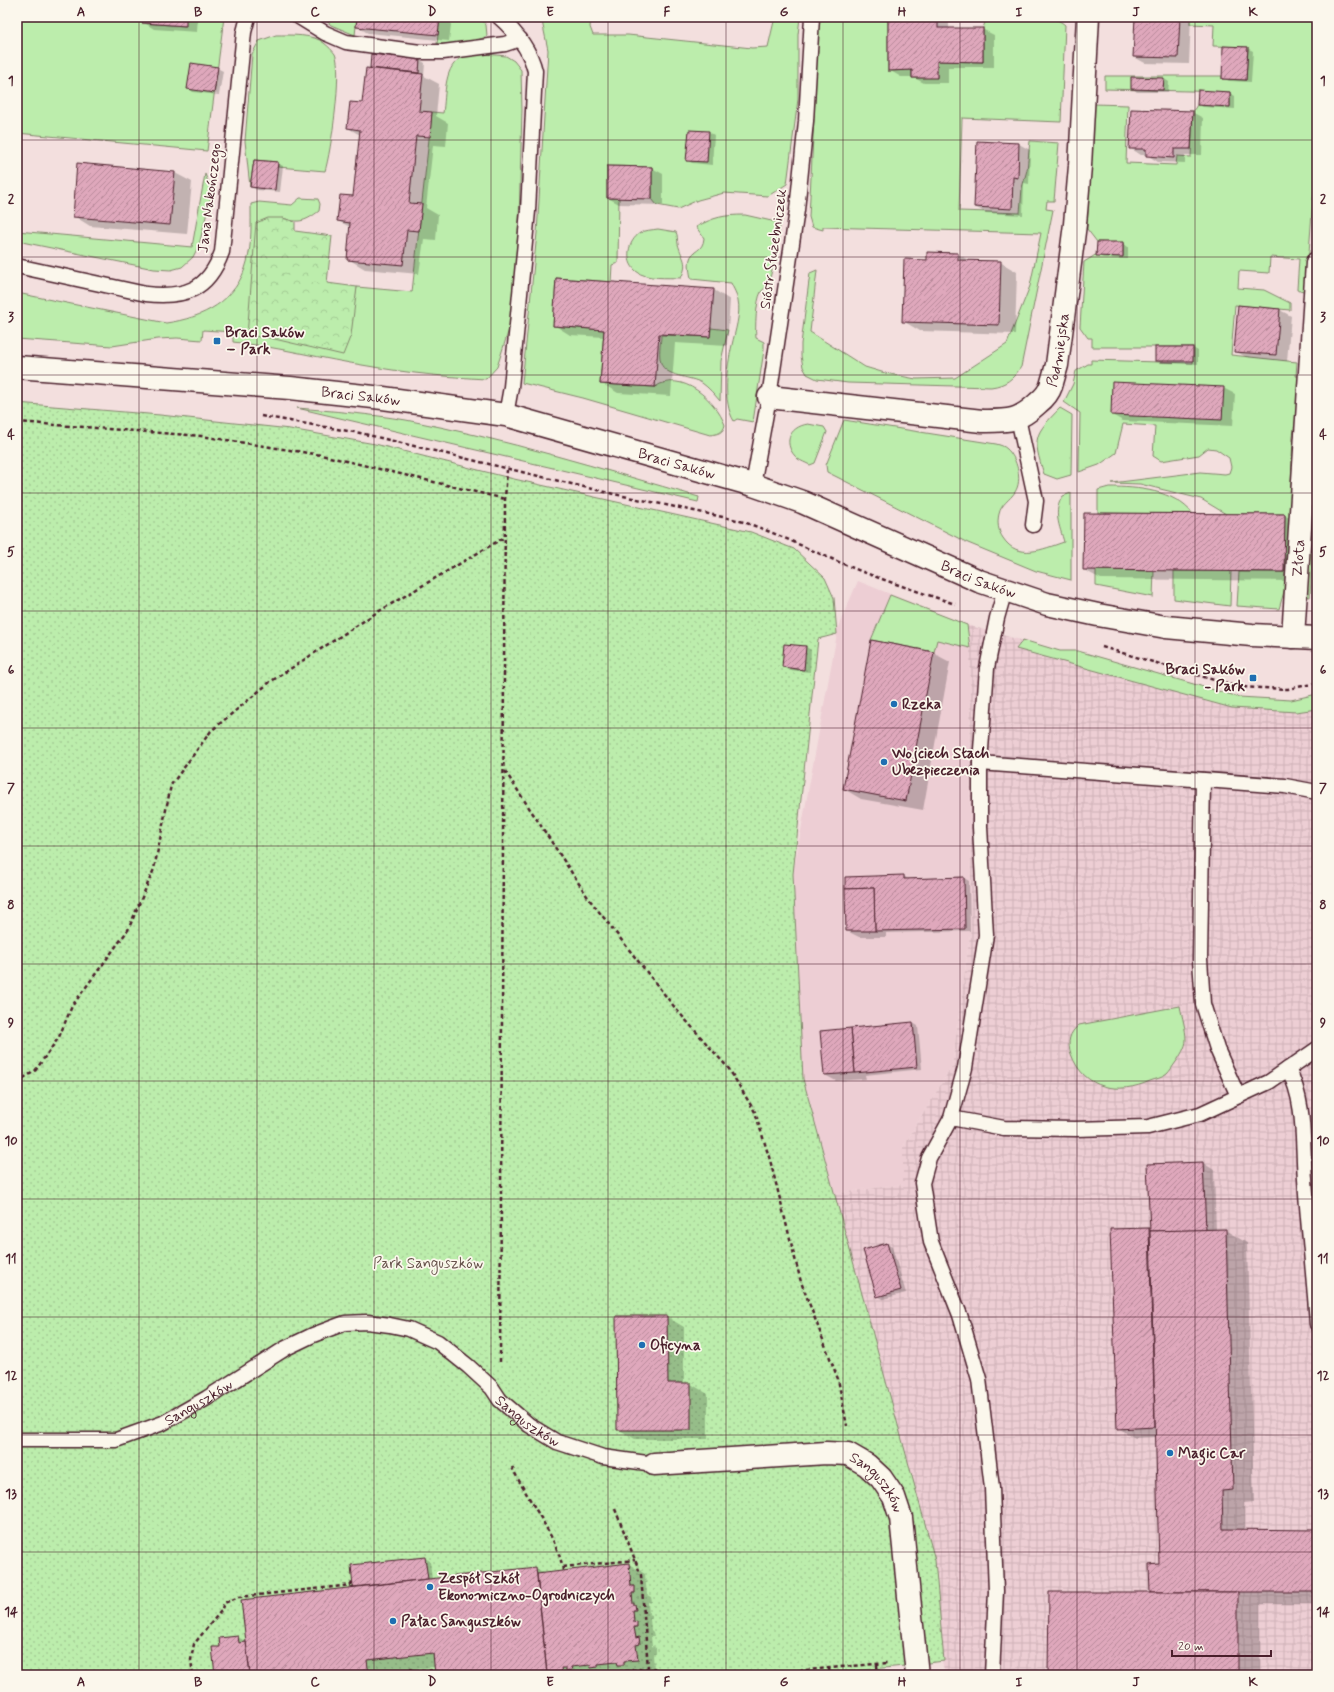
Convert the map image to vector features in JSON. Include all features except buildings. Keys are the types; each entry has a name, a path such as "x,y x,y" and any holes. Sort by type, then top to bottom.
{"street":[{"name":"Podmiejska","path":"769,397 982,421 1004,421 1018,418 1031,410 1042,400 1051,388 1057,365 1075,224 1080,166 1088,17"},
{"name":"Złota","path":"1292,637 1317,263"},
{"name":"Braci Saków","path":"17,367 290,388 506,414 753,485 802,502 941,565 1005,590 1054,605 1166,627 1317,638"},
{"name":"Sanguszków","path":"654,1464 826,1452 848,1454 867,1465 881,1478 894,1498 901,1518 916,1668"}],"lane":[{"name":"Jana Nakończego","path":"17,266 146,294 165,296 190,291 200,286 210,277 217,265 223,246 244,32 248,17"},
{"path":"299,17 325,33 346,42 420,52 443,52 505,44 520,39"},
{"path":"499,17 520,39 532,59 535,71 528,211 511,387 506,414"},
{"name":"Sióstr Służebniczek","path":"753,485 769,397 797,210 806,121 812,17"},
{"path":"1018,418 1036,501 1033,525"},
{"path":"992,1675 996,1591 992,1488 979,1378 960,1315 931,1242 922,1183 929,1158 951,1118 965,1068 986,935 980,827 980,763 987,668 996,618 1005,590"},
{"path":"980,763 1285,786 1317,792"},
{"path":"1203,780 1200,959 1204,1004 1217,1049 1238,1096"},
{"path":"951,1118 1004,1128 1075,1129 1148,1127 1200,1114 1269,1082 1317,1049"},
{"path":"1288,1069 1296,1083 1302,1120 1304,1178 1317,1324"},
{"name":"Sanguszków","path":"17,1440 116,1440 163,1423 207,1398 286,1348 313,1335 345,1323 367,1322 409,1329 438,1342 468,1366 492,1388 500,1400 529,1425 557,1442 603,1457 654,1464"}],"path":[{"path":"254,415 360,433 507,470 757,526"},
{"path":"17,422 201,436 321,455 505,500"},
{"path":"500,1400 506,537 505,500 507,470"},
{"path":"17,1082 35,1071 59,1037 72,1006 128,930 154,869 171,785 211,731 270,682 376,614 506,537"},
{"path":"504,771 589,899 676,1009 729,1070 755,1112 770,1160 801,1282 838,1379 848,1427 848,1454"},
{"path":"512,1467 552,1538 561,1559 563,1571"},
{"path":"615,1509 641,1575 648,1668"},
{"path":"563,1567 635,1560"},
{"path":"194,1675 191,1660 194,1644 220,1612 224,1603 239,1597 350,1585 353,1580"},
{"path":"877,1665 878,1675"},
{"path":"750,1675 877,1665 916,1668"},
{"path":"597,1675 648,1668 656,1669 665,1675"},
{"path":"383,1675 383,1673 414,1669 415,1674 435,1670"},
{"path":"829,1669 830,1675"}],"shaded area":[{"path":"858,581 967,625 970,648 971,927 952,1066 903,1147 903,1184 834,1194 803,1079 793,874 837,629"},
{"path":"967,625 1060,651 1078,651 1239,697 1291,700 1317,694 1317,1675 945,1675 834,1194 903,1184 903,1147 952,1066 971,927 970,648"}],"green space":[{"path":"1040,16 1050,18 1065,25 1061,122 962,118 959,211 1020,213 1022,188 1027,170 1030,141 1059,143 1054,201 1047,201 1046,209 1053,210 1021,367 1012,378 1005,383 991,387 848,383 817,379 807,374 803,367 801,344 810,273 817,270 810,332 865,367 885,373 916,379 955,378 1007,344 1030,286 1041,233 823,227 823,230 812,227 809,217 819,17 888,17 888,71 912,70 912,78 937,77 937,61 983,62 983,28 987,17"},
{"path":"17,17 143,17 142,23 185,26 186,17 224,17 207,151 17,133"},
{"path":"322,17 357,17 355,35 331,25"},
{"path":"440,17 480,17 486,25 487,36 476,41 456,44 437,44"},
{"path":"537,17 591,17 590,27 593,35 628,35 752,48 768,47 775,17 800,17 798,35 798,99 787,184 768,196 724,193 698,200 678,209 657,205 652,199 652,167 607,166 607,198 619,198 618,263 612,265 611,282 556,278 553,326 604,330 600,384 655,387 665,382 676,382 686,385 706,397 720,415 725,425 723,430 718,434 710,435 583,398 522,383 537,233 548,50 542,21"},
{"path":"1190,17 1317,17 1317,173 1313,200 1306,292 1297,289 1299,259 1270,257 1269,273 1239,271 1238,288 1264,290 1290,303 1290,310 1235,305 1231,355 1297,362 1296,376 1302,376 1293,436 1287,581 1279,609 1237,606 1239,572 1284,572 1285,514 1226,514 1201,499 1140,484 1112,483 1200,472 1225,474 1229,473 1231,467 1229,458 1216,449 1208,448 1199,455 1161,461 1153,456 1155,426 1123,424 1116,453 1099,465 1079,472 1080,413 1064,402 1073,384 1076,371 1088,364 1091,364 1091,360 1193,363 1193,347 1092,347 1092,338 1088,338 1080,327 1084,262 1097,254 1123,256 1123,243 1097,242 1087,229 1094,104 1128,105 1126,163 1176,165 1177,156 1191,157 1193,111 1197,105 1230,106 1230,92 1105,89 1105,76 1222,76 1222,79 1246,80 1248,47 1213,46 1214,25 1190,24"},
{"path":"276,35 314,38 324,43 335,54 338,76 330,147 325,171 278,167 278,162 254,160 250,187 245,141 252,54 259,41"},
{"path":"486,54 506,56 514,61 521,70 522,110 519,221 510,326 497,367 486,379 397,371 233,342 233,332 203,330 202,340 177,338 158,339 112,346 17,339 17,293 166,323 180,321 205,312 227,297 242,276 250,248 251,204 259,202 292,205 300,198 318,199 320,204 319,211 306,219 294,221 283,218 247,336 266,337 354,304 357,287 412,292 432,112 443,113 445,89 452,66 466,56"},
{"path":"205,174 212,192 199,245 193,257 182,267 171,270 154,269 17,241 17,231 192,247"},
{"path":"745,215 776,222 780,226 769,282 759,296 757,308 756,338 764,342 764,350 753,422 737,419 734,421 728,404 727,373 739,311 736,293 731,283 691,279 689,266 691,256 702,246 704,238 696,227 719,217"},
{"path":"268,218 283,218 295,222 295,231 332,236 327,283 357,287 351,335 343,355 266,337 247,336 256,223"},
{"path":"658,229 676,232 678,244 685,264 681,278 657,278 645,276 640,274 632,267 629,251 630,246 636,236 644,231"},
{"path":"711,328 728,330 721,361 720,401 702,383 667,371 663,368 660,360 661,335 710,337"},
{"path":"1317,366 1317,461 1310,597 1303,596"},
{"name":"Park Sanguszków","path":"17,403 160,415 290,429 375,444 514,479 751,532 794,549 825,578 834,598 837,634 818,639 793,874 803,1079 935,1560 944,1661 812,1675 17,1675"},
{"path":"297,408 406,420 480,436 553,455 699,497 698,502"},
{"path":"1060,408 1072,415 1071,475 1057,479 1044,474 1037,444 1040,431"},
{"path":"844,420 996,444 1006,448 1011,453 1016,463 1019,481 1015,492 1000,511 998,526 1003,538 1009,545 1016,549 1023,551 1039,550 1064,542 1057,513 1063,496 1071,493 1071,580 1036,571 968,543 827,472 826,465"},
{"path":"808,424 824,427 827,432 815,463 810,465 798,459 793,454 789,443 792,433 796,429"},
{"path":"1109,487 1143,489 1166,495 1185,506 1193,514 1098,513 1098,490"},
{"path":"1096,570 1154,571 1153,597 1096,586"},
{"path":"1174,571 1231,571 1230,606 1174,599"},
{"path":"890,595 967,625 970,648 937,640 934,652 871,640"},
{"path":"1023,640 1060,651 1078,651 1239,697 1291,700 1317,694 1317,709 1296,712 1232,708 1016,649"},
{"path":"1180,1006 1186,1043 1179,1057 1165,1075 1138,1085 1126,1088 1115,1088 1094,1082 1084,1075 1077,1066 1071,1054 1069,1042 1073,1031 1079,1025"}],"place":[{"name":"Braci Saków – Park","path":"217,341"},
{"name":"Braci Saków - Park","path":"1253,678"},
{"name":"Rzeka","path":"894,704"},
{"name":"Wojciech Stach Ubezpieczenia","path":"884,762"},
{"name":"Oficyna","path":"642,1345"},
{"name":"Magic Car","path":"1170,1453"},
{"name":"Zespół Szkół Ekonomiczno-Ogrodniczych","path":"430,1587"},
{"name":"Pałac Sanguszków","path":"393,1621"}]}
